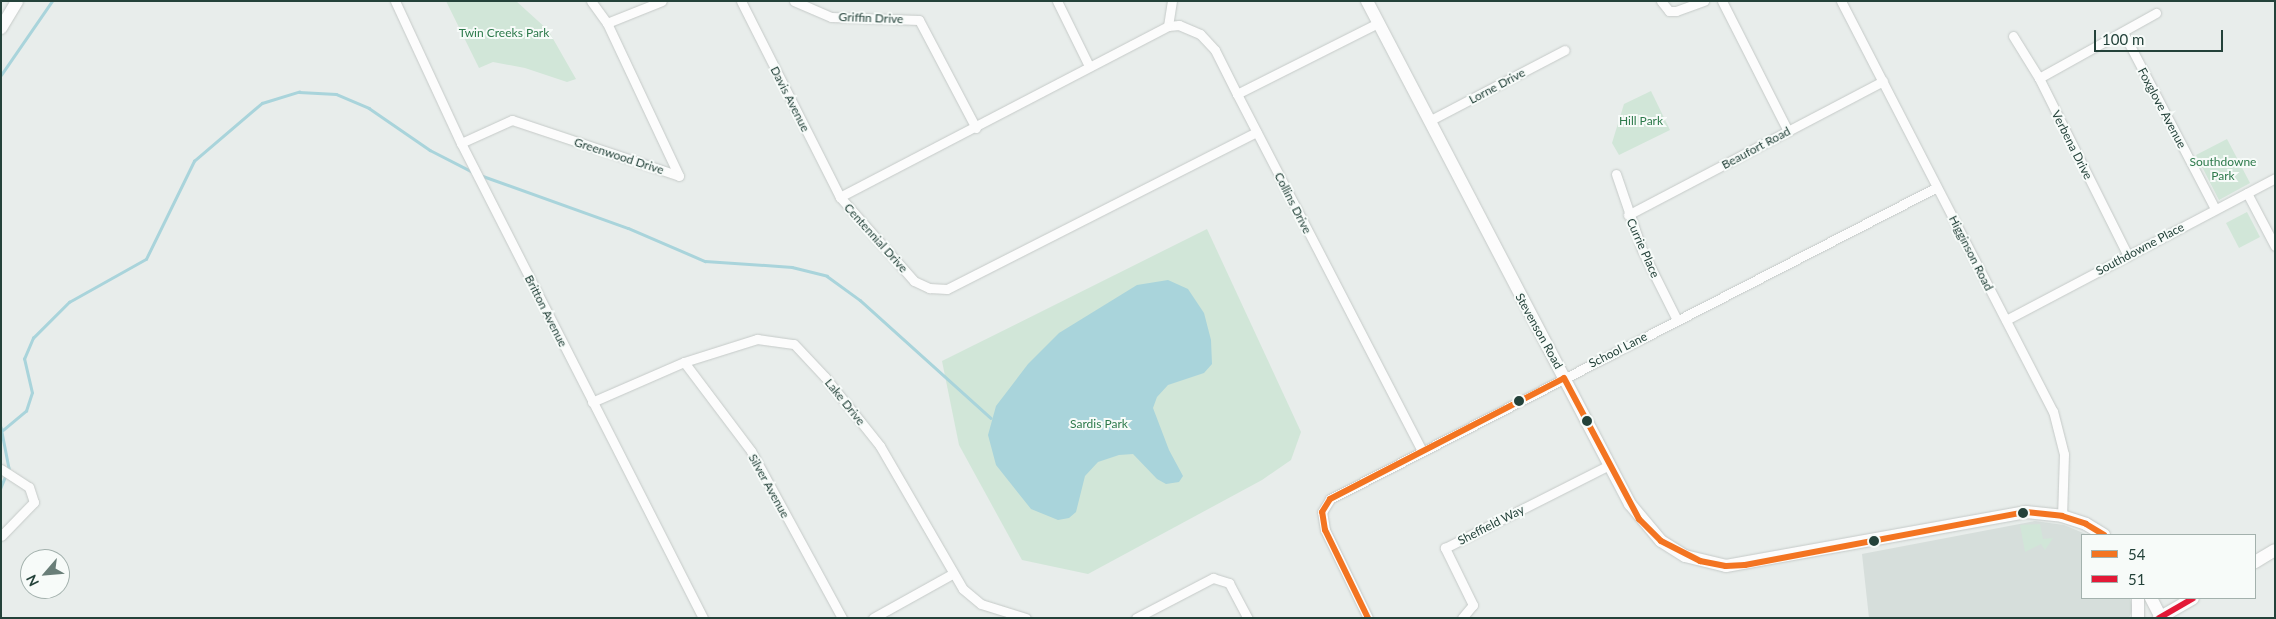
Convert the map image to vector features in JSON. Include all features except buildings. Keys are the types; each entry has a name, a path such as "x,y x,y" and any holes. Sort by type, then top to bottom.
{"street":[{"path":"1,28 17,1"},
{"name":"Britton Avenue","path":"395,1 461,143 702,618"},
{"name":"Greenwood Drive","path":"461,143 512,120 679,176 607,23 591,1"},
{"path":"607,23 662,1"},
{"name":"Davis Avenue","path":"742,1 840,197"},
{"name":"Griffin Drive","path":"794,1 831,17 919,20 976,128"},
{"path":"1057,1 1089,66"},
{"path":"1172,1 1168,26 1178,25 1200,34 1215,50 1237,94 1378,23"},
{"name":"Stevenson Road","path":"1367,1 1609,465 1640,520 1660,541 1685,556 1726,566 2016,514 2044,512 2062,516 2086,524 2102,534"},
{"path":"1661,1 1669,11 1676,12 1704,1"},
{"path":"1722,1 1788,131"},
{"name":"Higginson Road","path":"1842,1 2053,412 2061,434 2065,474 2062,516"},
{"path":"2039,78 2156,13"},
{"name":"Centennial Drive","path":"1168,26 1089,66 976,128 840,197 914,281 929,288 947,289 1256,132"},
{"name":"Foxglove Avenue","path":"2123,32 2216,210"},
{"name":"Verbena Drive","path":"2013,36 2039,78 2128,256"},
{"name":"Lorne Drive","path":"1429,121 1565,50"},
{"name":"Beaufort Road","path":"1628,215 1883,82"},
{"name":"Collins Drive","path":"1237,94 1422,452"},
{"name":"Currie Place","path":"1616,174 1628,215 1642,250 1677,320"},
{"name":"Southdowne Place","path":"2006,320 2275,178"},
{"name":"School Lane","path":"1368,618 1325,530 1322,512 1330,499 1937,187"},
{"path":"2247,193 2275,246"},
{"name":"Lake Drive","path":"592,402 684,362 757,339 794,344 825,377 880,446 952,574 963,589 981,604 1026,618"},
{"name":"Silver Avenue","path":"684,362 751,451 842,618"},
{"name":"Sheffield Way","path":"1462,618 1473,605 1445,548 1609,465"},
{"path":"1,469 29,487 34,502 1,536"},
{"path":"2256,561 2275,550"},
{"path":"873,618 952,574"},
{"path":"1136,618 1213,578 1229,583 1248,618"},
{"path":"2138,599 2138,618"},
{"path":"2151,599 2160,617 2191,599"}],"shaded area":[{"path":"2035,521 2064,525 2086,534 2081,534 2081,599 2130,599 2133,609 2129,618 1869,618 1862,554"}],"green space":[{"name":"Twin Creeks Park","path":"446,1 516,1 548,30 576,79 567,82 525,68 493,62 479,68"},
{"name":"Hill Park","path":"1651,91 1670,130 1619,155 1612,143 1624,104"},
{"name":"Southdowne Park","path":"2227,139 2250,183 2219,200 2196,155"},
{"path":"2247,212 2260,237 2239,248 2226,223"},
{"name":"Sardis Park","path":"1207,229 1301,432 1291,460 1262,480 1088,574 1022,560 959,445 942,361"},
{"path":"2040,524 2043,539 2053,538 2045,550 2041,544 2025,552 2020,525"}],"water":[{"path":"1168,280 1188,289 1204,313 1211,340 1212,364 1204,373 1168,385 1157,397 1153,408 1169,450 1183,476 1179,482 1166,484 1157,479 1133,454 1119,455 1098,462 1085,476 1076,512 1069,518 1058,520 1031,509 996,465 988,435 996,406 1028,364 1059,333 1137,285"}],"waterway":[{"path":"1,75 52,1"},
{"path":"3,430 26,411 32,393 24,359 33,338 69,302 146,259 194,161 262,103 299,92 336,94 369,108 430,150 473,172"},
{"path":"480,175 628,228 705,261 792,267 827,276 860,300 991,418"},
{"path":"1,427 9,468 1,488"}],"transit line":[{"name":"54","path":"1564,378 1639,519 1661,541 1700,561 1726,566 1745,565 2026,512 2062,516 2086,524 2102,534"},
{"name":"54","path":"1368,618 1325,530 1322,512 1330,499 1564,378"},
{"name":"51","path":"2159,618 2191,599"}]}
